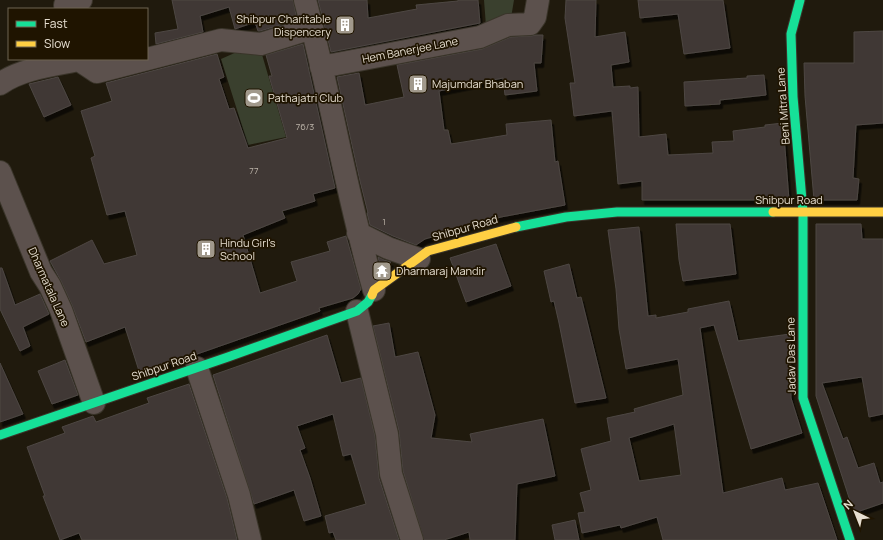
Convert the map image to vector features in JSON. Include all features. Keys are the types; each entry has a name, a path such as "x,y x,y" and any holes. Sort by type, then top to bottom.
{"street":[{"path":"305,0 358,233 374,290"},
{"name":"Hem Banerjee Lane","path":"321,67 480,37 508,25 530,24 535,17 538,0"},
{"name":"Beni Mitra Lane","path":"800,0 791,34 793,97 803,212"},
{"path":"148,59 220,40 261,44 312,28"},
{"path":"0,84 9,77 48,66 79,60 83,61 97,72 143,60"},
{"name":"Dharmatala Lane","path":"0,172 41,272 50,286 60,310 94,403"},
{"name":"Shibpur Road","path":"0,435 197,368 357,311 368,302 374,290 419,259 428,251 504,229 566,216 617,212 883,212"},
{"name":"Jadav Das Lane","path":"803,212 804,398 850,540"},
{"path":"358,233 388,248 419,259"},
{"path":"357,311 387,434 392,474 412,540"},
{"path":"197,368 239,495 250,540"}],"green space":[{"path":"484,0 514,0 511,18 486,26"},
{"name":"Pathajatri Club","path":"239,51 261,51 286,137 248,145 221,59"}],"building":[{"path":"172,0 293,0 297,20 260,31 258,31 255,22 235,29 229,7 200,16 203,32 156,44 155,33 178,29"},
{"path":"318,0 367,0 368,18 417,9 416,5 458,0 478,0 480,23 331,52"},
{"path":"566,0 596,0 595,37 625,32 629,62 611,65 613,87 638,87 639,137 666,134 668,155 713,153 712,142 734,141 733,131 783,123 789,200 642,200 642,181 618,184 612,111 574,116 570,83 575,83 565,18"},
{"path":"638,0 723,0 730,48 684,54 678,14 640,18"},
{"path":"883,31 883,123 856,125 853,178 859,179 857,200 814,200 805,96 804,63 854,63 854,32"},
{"path":"543,35 541,63 534,63 537,91 505,95 503,78 439,91 444,130 448,130 451,144 507,135 506,124 551,120 555,162 558,161 565,205 501,217 425,239 416,245 370,225 337,77 359,73 365,105 404,97 397,65 482,49 511,37"},
{"path":"303,44 335,188 313,194 315,201 282,211 285,218 243,235 260,293 297,281 291,262 330,251 327,242 346,236 361,289 358,294 353,298 319,308 320,311 140,374 125,327 86,342 72,305 50,261 92,240 104,264 137,255 125,211 107,215 91,158 95,156 81,111 112,101 106,83 217,54 224,77 219,79 229,109 234,108 248,148 287,138 269,76 272,76 266,55"},
{"path":"764,75 766,95 720,100 720,104 685,106 684,82 747,78 747,76"},
{"path":"58,77 71,105 44,117 29,84"},
{"path":"676,224 730,224 736,274 683,281 679,260"},
{"path":"816,224 861,224 862,239 883,239 883,414 869,417 862,377 822,383 843,439 847,437 858,468 874,463 880,483 883,482 883,503 854,513 816,396"},
{"path":"639,227 648,316 656,315 656,318 688,312 688,309 729,301 738,341 790,334 791,398 802,433 751,449 714,325 700,328 723,493 782,478 785,490 818,483 837,540 663,540 657,517 621,528 620,525 582,533 578,513 585,512 580,493 591,490 581,449 611,441 607,418 635,412 634,409 683,395 678,359 626,369 619,329 616,289 608,230","holes":["674,424 681,475 639,481 629,438"]},
{"path":"496,244 511,286 466,302 450,258"},
{"path":"378,257 384,260 391,262 381,269"},
{"path":"569,264 577,298 581,297 606,398 575,403 554,301 551,302 544,271"},
{"path":"0,268 2,268 15,305 40,294 49,314 23,327 30,346 20,351 0,309"},
{"path":"389,323 395,357 418,352 435,415 431,438 472,442 470,434 543,419 555,476 517,484 515,540 470,540 469,532 444,540 424,540 403,471 399,431 373,326"},
{"path":"327,335 341,383 361,378 375,436 379,478 399,540 336,540 333,532 329,533 325,516 366,504 351,454 343,456 333,414 297,426 305,448 300,450 321,516 304,521 294,490 254,504 213,375"},
{"path":"65,360 78,395 52,404 38,371"},
{"path":"0,363 23,414 0,422"},
{"path":"189,384 227,498 237,540 82,540 79,533 60,540 43,496 45,496 27,447 65,433 62,427 93,416 96,422 149,403 147,398"},
{"path":"575,520 579,540 555,540 552,525"}],"traffic: fast":[{"path":"800,0 791,34 793,97 803,212 803,398 850,540"},
{"path":"516,227 566,217 617,212 773,212"},
{"path":"0,435 357,311 368,302 372,295"}],"traffic: slow":[{"path":"773,212 883,212"},
{"path":"372,295 374,290 428,251 516,227"}],"place":[{"name":"Shibpur Charitable Dispencery","path":"345,25"},
{"name":"Majumdar Bhaban","path":"418,84"},
{"name":"Pathajatri Club","path":"254,98"},
{"name":"Hindu Girl's School","path":"206,249"},
{"name":"Dharmaraj Mandir","path":"382,271"}]}
